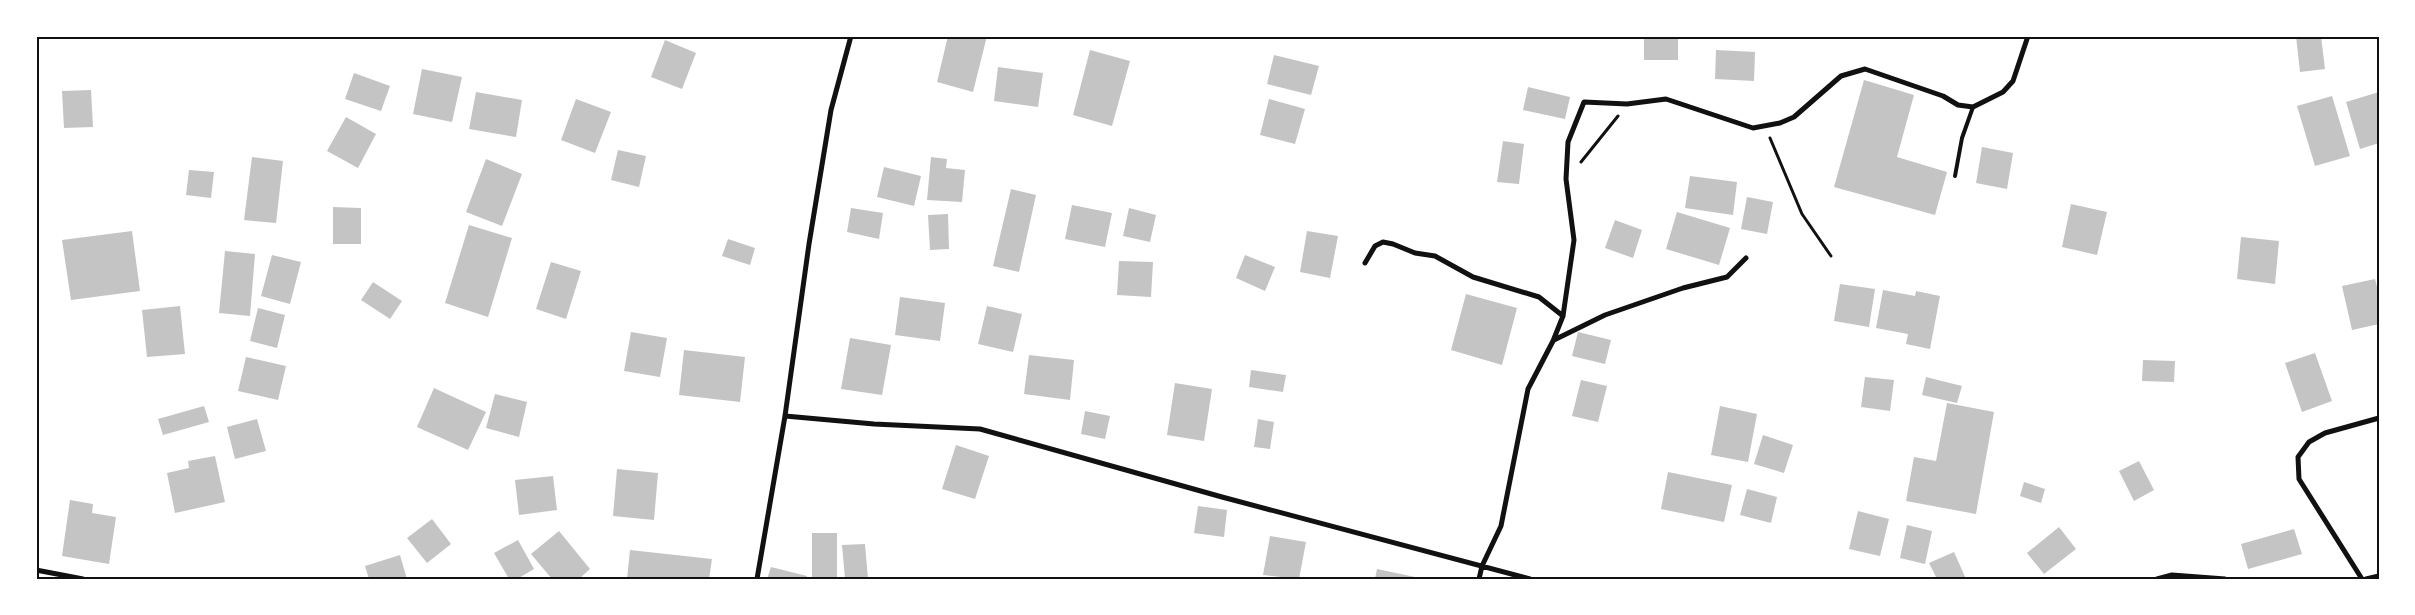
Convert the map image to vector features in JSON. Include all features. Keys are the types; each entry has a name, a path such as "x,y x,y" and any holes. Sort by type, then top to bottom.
{"street":[{"path":"757,579 785,416 809,244 831,110 851,36"},
{"path":"1479,579 1482,566 1501,526 1528,389 1563,316 1574,240 1566,179 1568,142 1584,102 1627,104 1666,100 1753,128 1780,123 1794,117 1841,76 1865,69 1942,96 1958,105 1973,107 2003,92 2013,81 2028,36"},
{"path":"1365,264 1375,246 1384,242 1393,244 1415,253 1435,256 1473,277 1539,297 1563,316"},
{"path":"1553,340 1605,315 1683,288 1726,277 1746,258"},
{"path":"785,416 874,424 980,429 1222,497 1530,579"},
{"path":"2362,579 2299,479 2298,457 2308,442 2325,433 2379,418"},
{"path":"36,570 83,579"},
{"path":"2157,579 2172,575 2223,578"},
{"path":"2366,579 2379,576"}],"lane":[{"path":"1955,176 1962,138 1973,107"}],"path":[{"path":"1566,179 1627,104"},
{"path":"1765,126 1802,214 1831,256"}],"building":[{"path":"948,36 987,36 973,92 937,82"},
{"path":"1644,36 1678,36 1678,60 1644,60"},
{"path":"2296,36 2321,36 2325,69 2300,72"},
{"path":"665,40 696,53 682,89 651,77"},
{"path":"1090,50 1130,61 1112,126 1073,115"},
{"path":"1716,50 1755,52 1754,81 1715,79"},
{"path":"1274,55 1319,66 1311,95 1267,84"},
{"path":"998,67 1043,73 1038,107 994,101"},
{"path":"422,69 462,77 452,122 413,114"},
{"path":"354,73 390,86 381,111 345,99"},
{"path":"1864,80 1914,95 1897,157 1947,172 1935,215 1834,187"},
{"path":"1528,87 1570,97 1565,119 1523,110"},
{"path":"91,90 93,127 64,128 62,91"},
{"path":"476,92 522,100 516,137 469,129"},
{"path":"2379,92 2379,143 2360,149 2346,102"},
{"path":"2332,96 2350,156 2315,166 2297,106"},
{"path":"576,99 611,112 595,153 561,140"},
{"path":"1269,99 1305,109 1295,144 1260,135"},
{"path":"346,117 376,134 358,168 327,151"},
{"path":"1503,141 1524,144 1519,184 1497,182"},
{"path":"1982,147 2013,153 2007,189 1976,183"},
{"path":"618,150 646,156 639,187 611,180"},
{"path":"252,157 283,161 276,223 244,220"},
{"path":"931,157 947,159 946,168 965,170 962,202 927,200"},
{"path":"486,159 522,174 502,226 466,212"},
{"path":"884,167 921,176 914,206 877,197"},
{"path":"189,170 214,172 211,198 186,195"},
{"path":"1690,176 1737,182 1733,215 1685,208"},
{"path":"1011,189 1036,195 1019,272 993,266"},
{"path":"1747,197 1773,202 1767,234 1741,229"},
{"path":"2071,204 2107,212 2097,255 2062,247"},
{"path":"1072,205 1112,213 1105,247 1065,239"},
{"path":"333,207 361,208 361,244 333,244"},
{"path":"851,208 883,213 879,239 847,232"},
{"path":"1129,208 1156,215 1150,242 1123,236"},
{"path":"1677,212 1730,228 1719,265 1666,249"},
{"path":"948,214 949,249 930,250 928,215"},
{"path":"1615,220 1642,230 1633,258 1605,248"},
{"path":"469,225 512,238 488,317 445,303"},
{"path":"132,231 140,291 71,300 62,240"},
{"path":"1307,231 1338,236 1330,278 1300,272"},
{"path":"2241,237 2279,241 2275,284 2237,279"},
{"path":"728,239 755,248 750,265 722,256"},
{"path":"225,251 255,254 250,316 219,313"},
{"path":"272,255 301,262 290,304 261,296"},
{"path":"1245,255 1275,267 1265,291 1236,278"},
{"path":"1119,261 1153,262 1151,297 1117,295"},
{"path":"551,262 581,271 566,319 536,309"},
{"path":"2375,279 2379,295 2379,324 2352,330 2342,286"},
{"path":"373,282 402,301 390,319 361,300"},
{"path":"1840,284 1875,289 1869,327 1834,321"},
{"path":"1883,290 1915,296 1916,291 1940,296 1930,349 1906,344 1908,334 1876,328"},
{"path":"1466,294 1517,308 1502,365 1451,350"},
{"path":"900,297 945,303 940,341 895,335"},
{"path":"180,306 185,354 147,357 142,310"},
{"path":"987,306 1022,314 1013,352 978,344"},
{"path":"258,308 285,315 277,348 250,341"},
{"path":"631,332 667,338 660,377 624,371"},
{"path":"1578,332 1611,340 1605,364 1572,356"},
{"path":"850,338 891,345 882,395 841,389"},
{"path":"684,350 745,357 740,402 679,395"},
{"path":"2315,353 2332,401 2302,412 2285,363"},
{"path":"1029,355 1074,360 1070,400 1024,394"},
{"path":"246,357 286,366 278,400 238,391"},
{"path":"2143,360 2175,361 2174,382 2142,381"},
{"path":"1251,370 1286,375 1283,392 1249,387"},
{"path":"1865,377 1894,380 1890,411 1861,407"},
{"path":"1926,377 1962,386 1957,403 1922,395"},
{"path":"1581,380 1607,386 1598,422 1572,416"},
{"path":"1175,383 1212,389 1204,441 1167,435"},
{"path":"434,388 486,412 468,450 417,427"},
{"path":"495,394 527,402 519,437 486,428"},
{"path":"1947,403 1994,412 1976,514 1906,501 1914,457 1936,461"},
{"path":"204,406 209,422 163,435 158,419"},
{"path":"1720,406 1757,414 1748,462 1711,455"},
{"path":"1085,411 1110,416 1105,439 1081,434"},
{"path":"257,419 266,451 235,459 227,427"},
{"path":"1258,419 1274,422 1270,449 1254,447"},
{"path":"1763,435 1793,445 1784,473 1754,464"},
{"path":"956,445 989,456 975,499 942,489"},
{"path":"215,456 225,502 175,513 167,473 189,468 188,461"},
{"path":"2139,461 2154,490 2134,501 2119,471"},
{"path":"617,469 658,473 654,520 613,516"},
{"path":"1668,472 1732,485 1724,522 1661,509"},
{"path":"553,476 557,510 519,515 515,480"},
{"path":"2024,482 2045,489 2041,503 2020,496"},
{"path":"1747,489 1777,497 1771,523 1740,515"},
{"path":"70,500 93,504 92,513 116,517 109,564 62,556"},
{"path":"1198,506 1227,510 1224,537 1194,533"},
{"path":"1858,511 1889,519 1880,556 1849,549"},
{"path":"432,519 451,544 427,563 407,538"},
{"path":"1907,525 1932,531 1925,564 1900,558"},
{"path":"2059,527 2076,549 2044,574 2027,553"},
{"path":"2294,529 2302,554 2248,569 2241,544"},
{"path":"559,531 590,569 579,579 552,579 531,554"},
{"path":"812,533 837,533 837,579 812,579"},
{"path":"1270,536 1306,542 1299,579 1263,575"},
{"path":"518,540 534,569 517,579 509,579 494,553"},
{"path":"865,544 868,579 845,579 842,545"},
{"path":"630,550 712,559 709,579 627,579"},
{"path":"1954,552 1966,579 1937,579 1929,563"},
{"path":"400,555 407,579 369,579 365,566"},
{"path":"771,567 807,576 806,579 767,579"},
{"path":"1377,569 1415,577 1415,579 1375,579"}]}
